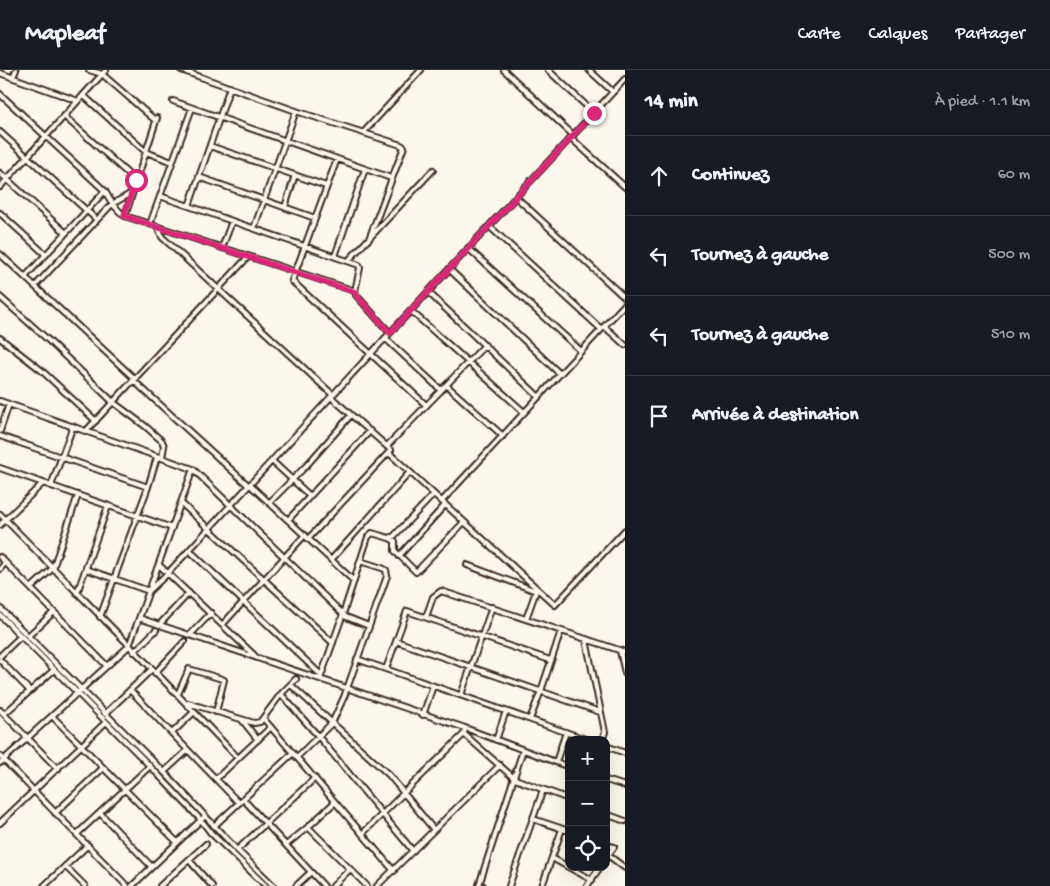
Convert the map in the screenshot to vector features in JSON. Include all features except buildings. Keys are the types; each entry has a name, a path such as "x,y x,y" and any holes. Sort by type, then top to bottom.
{"street":[{"path":"13,78 16,70"},
{"path":"89,70 102,74 157,119 124,216"},
{"path":"0,187 106,70"},
{"path":"182,70 296,111 401,144 404,147 369,239"},
{"path":"364,132 421,70"},
{"path":"504,70 625,187"},
{"path":"548,70 594,113"},
{"path":"589,70 613,92"},
{"path":"0,73 78,100"},
{"path":"149,591 209,529 625,79"},
{"path":"189,206 230,87"},
{"path":"0,94 105,191 112,204 124,216 355,292"},
{"path":"83,95 146,152 172,162"},
{"path":"173,101 391,178"},
{"path":"150,224 192,108"},
{"path":"254,228 296,111"},
{"path":"64,116 136,180"},
{"path":"0,132 96,219"},
{"path":"210,146 326,186"},
{"path":"337,159 292,282 426,405"},
{"path":"335,256 365,169"},
{"path":"348,261 433,170"},
{"path":"0,173 66,233"},
{"path":"285,207 295,176"},
{"path":"199,177 315,218"},
{"path":"25,277 105,191"},
{"path":"35,286 96,219 112,204 132,193"},
{"path":"160,196 359,265 356,295 390,333"},
{"path":"516,197 625,298"},
{"path":"0,213 46,255"},
{"path":"222,248 232,221"},
{"path":"489,226 603,328 625,345"},
{"path":"158,227 162,237 217,290 391,450 284,558 223,624"},
{"path":"468,248 581,352"},
{"path":"0,254 354,581"},
{"path":"86,431 248,257"},
{"path":"449,270 560,374"},
{"path":"428,292 539,396"},
{"path":"0,297 113,402 162,441 164,446 100,617"},
{"path":"399,556 524,412 625,304"},
{"path":"411,311 524,412"},
{"path":"0,338 41,370 96,421"},
{"path":"386,338 441,390"},
{"path":"387,446 485,345"},
{"path":"446,385 503,436"},
{"path":"0,401 193,469 343,614 369,626"},
{"path":"0,432 9,404"},
{"path":"269,503 306,466 351,415"},
{"path":"51,486 73,426"},
{"path":"288,520 370,432"},
{"path":"0,436 148,487"},
{"path":"388,453 555,605 625,530"},
{"path":"272,461 310,496"},
{"path":"0,468 172,528"},
{"path":"127,886 1,759 28,738 129,646 193,469"},
{"path":"331,560 410,472"},
{"path":"0,525 44,483"},
{"path":"389,538 394,536 434,494"},
{"path":"31,588 53,568 78,495"},
{"path":"181,504 332,643"},
{"path":"78,593 108,506"},
{"path":"0,514 134,652 186,702 238,758"},
{"path":"320,677 368,537 372,533 394,541 395,551 416,572 464,522"},
{"path":"189,550 320,677"},
{"path":"0,557 107,666"},
{"path":"214,826 332,723 387,576 386,570 360,561"},
{"path":"0,568 6,563"},
{"path":"159,565 257,657"},
{"path":"467,566 536,591 526,619"},
{"path":"86,569 149,591"},
{"path":"426,617 433,597 441,590 623,651 625,673"},
{"path":"159,625 189,592"},
{"path":"461,695 492,607"},
{"path":"0,608 106,722 274,886"},
{"path":"386,669 407,611 550,660"},
{"path":"28,636 54,612"},
{"path":"190,635 211,613"},
{"path":"0,615 54,670 105,714 164,772 203,818 211,833 266,886"},
{"path":"139,618 320,677 346,689 465,728 565,765"},
{"path":"134,652 156,630"},
{"path":"530,719 561,631"},
{"path":"0,656 21,636"},
{"path":"586,640 605,732 604,736"},
{"path":"156,673 185,641"},
{"path":"396,641 600,712"},
{"path":"357,659 577,736"},
{"path":"0,660 30,691"},
{"path":"105,714 152,669"},
{"path":"178,694 189,669 222,678 224,680 216,712"},
{"path":"4,714 54,670"},
{"path":"186,702 257,723 296,679"},
{"path":"291,685 389,775 434,830"},
{"path":"423,715 433,686"},
{"path":"130,690 239,803"},
{"path":"281,694 413,852"},
{"path":"0,710 58,769"},
{"path":"496,740 506,711"},
{"path":"172,733 194,712"},
{"path":"52,716 177,842"},
{"path":"263,718 394,871"},
{"path":"242,719 258,740"},
{"path":"0,823 106,722"},
{"path":"216,779 271,727"},
{"path":"362,834 464,734 465,728"},
{"path":"556,762 566,732"},
{"path":"464,734 515,779 565,798"},
{"path":"610,747 625,753"},
{"path":"164,772 188,750"},
{"path":"483,886 479,885 523,750"},
{"path":"377,886 500,765"},
{"path":"77,834 150,766"},
{"path":"56,813 103,768"},
{"path":"237,850 314,778"},
{"path":"609,781 625,786"},
{"path":"509,886 543,790"},
{"path":"243,799 324,886"},
{"path":"286,845 335,802"},
{"path":"100,813 152,866"},
{"path":"610,815 625,821"},
{"path":"132,886 203,818"},
{"path":"533,819 565,830"},
{"path":"308,827 367,886"},
{"path":"542,886 562,829"},
{"path":"160,886 206,844"},
{"path":"44,886 88,845"},
{"path":"552,858 592,880"},
{"path":"610,858 625,868"},
{"path":"188,860 212,886"},
{"path":"66,866 85,886"},
{"path":"333,886 350,869"},
{"path":"587,886 598,871"},
{"path":"296,886 311,872"},
{"path":"166,881 171,886"}],"route":[{"path":"136,180 124,216 355,292 390,333 594,113"}]}
